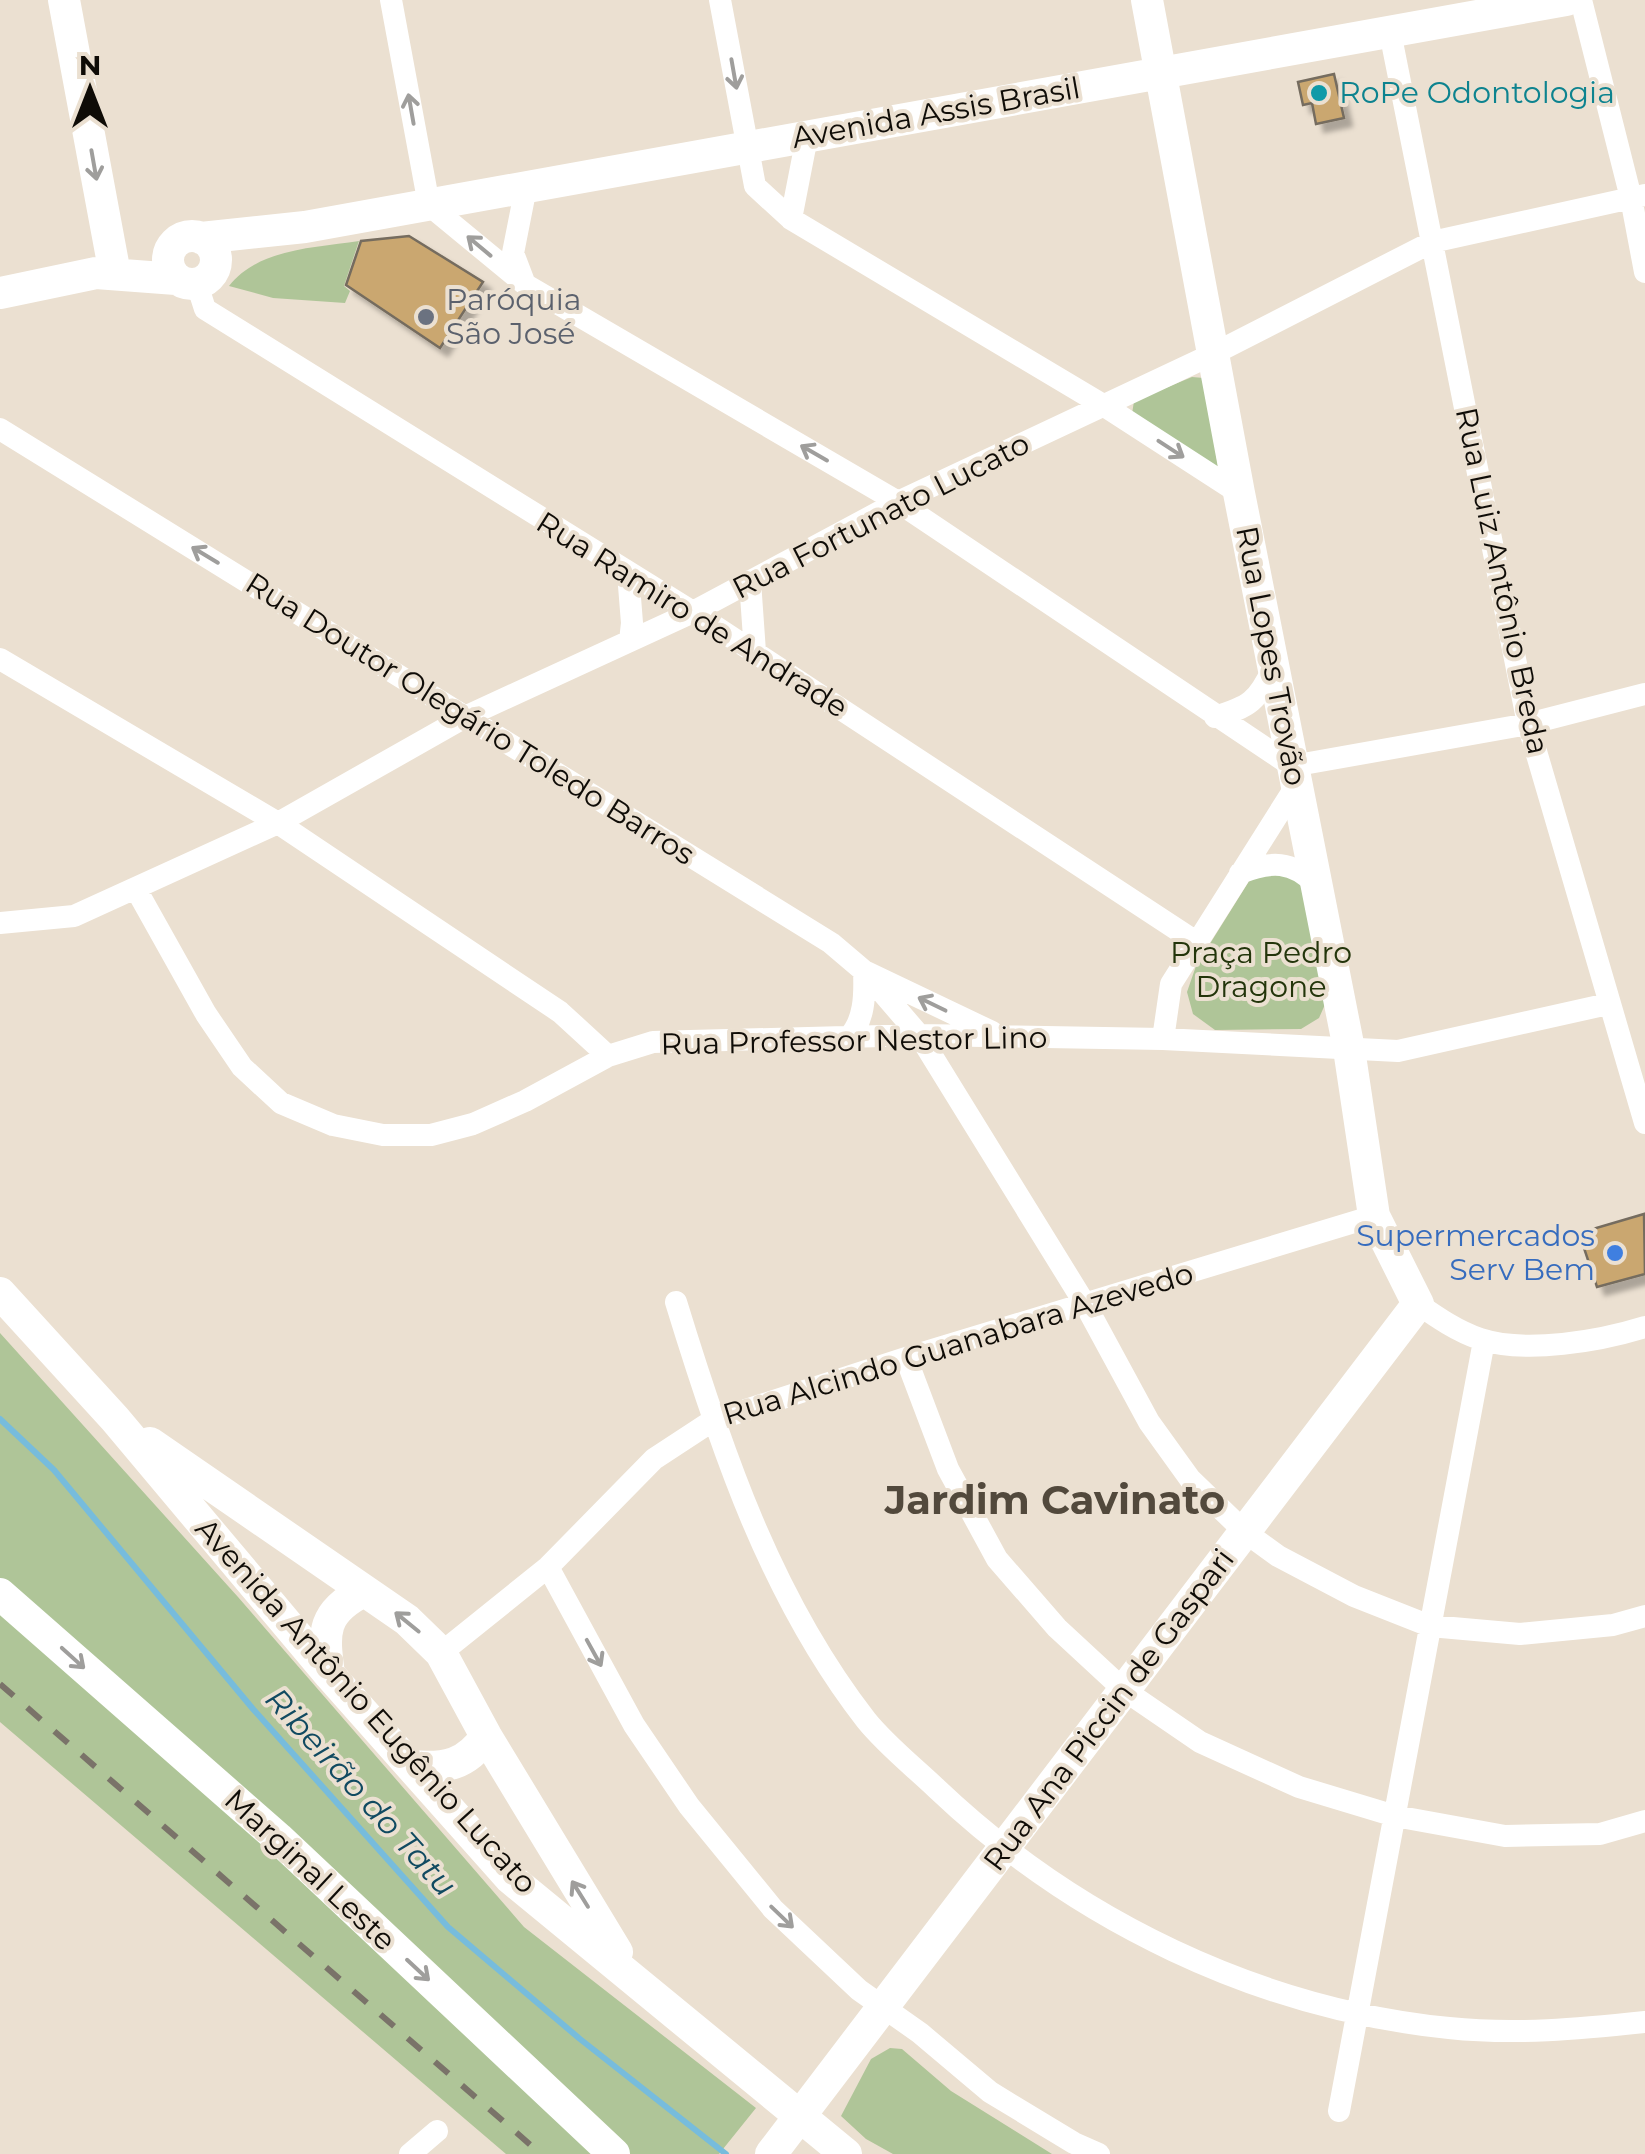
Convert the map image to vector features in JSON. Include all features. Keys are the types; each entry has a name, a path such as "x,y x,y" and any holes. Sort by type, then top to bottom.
{"main road":[{"path":"64,0 108,270"},
{"name":"Rua Lopes Trovão","path":"1147,0 1349,1049 1374,1216 1418,1304"},
{"name":"Avenida Assis Brasil","path":"0,293 108,270 192,264 305,226 1566,0"},
{"name":"Avenida Antônio Eugênio Lucato","path":"0,1293 115,1419 329,1674 510,1878 846,2154"},
{"name":"Rua Ana Piccin de Gaspari","path":"771,2154 1418,1304"},
{"name":"Avenida Antônio Eugênio Lucato","path":"115,1419 406,1620 441,1653 486,1736 632,1977"},
{"path":"329,1674 326,1628 343,1602 364,1592"},
{"name":"Marginal Leste","path":"0,1594 278,1838 614,2154"},
{"path":"412,1766 436,1768 462,1762 486,1736"}],"street":[{"path":"391,0 429,204 526,285 898,502 1215,717 1294,776"},
{"path":"720,0 754,186 790,219 1103,405 1239,493"},
{"path":"1581,0 1638,196 1645,272"},
{"name":"Rua Luiz Antônio Breda","path":"1390,32 1528,724 1645,1123"},
{"path":"790,219 808,136"},
{"path":"526,187 513,253 526,285"},
{"name":"Rua Fortunato Lucato","path":"136,889 278,823 467,716 693,612 898,502 1213,354 1432,242 1638,196"},
{"name":"Rua Ramiro de Andrade","path":"192,264 205,309 693,612 1196,942"},
{"name":"Rua Doutor Olegário Toledo Barros","path":"0,429 830,943 864,971 919,1035 1085,1304 1149,1422 1190,1478 1245,1532 1278,1556 1354,1596 1430,1626 1520,1634 1613,1625 1645,1616"},
{"path":"628,574 630,642"},
{"path":"750,581 754,652"},
{"path":"0,659 278,823 560,1012 608,1056"},
{"path":"1215,717 1242,710 1262,693 1273,668"},
{"path":"1163,1038 1171,984 1294,776 1645,694"},
{"path":"1240,872 1262,864 1284,864 1302,870 1316,885"},
{"path":"0,923 74,916 136,889"},
{"name":"Rua Professor Nestor Lino","path":"136,889 206,1014 242,1066 281,1104 333,1124 384,1135 431,1135 473,1124 525,1102 608,1056 653,1042 919,1035 1163,1038 1398,1051 1608,1004"},
{"path":"847,1039 854,1032 862,1010 864,971 1000,1036"},
{"name":"Rua Alcindo Guanabara Azevedo","path":"441,1653 548,1567 654,1459 712,1420 1374,1216"},
{"path":"676,1302 712,1420 760,1542 803,1625 868,1722 970,1821 1048,1882 1175,1954 1358,2014 1450,2028 1556,2032 1645,2022"},
{"path":"1418,1304 1448,1325 1484,1340 1556,1346 1645,1327"},
{"path":"1340,2111 1484,1340"},
{"path":"906,1358 948,1469 997,1559 1057,1628 1124,1690 1200,1742 1300,1787 1395,1816 1504,1836 1600,1834 1645,1821"},
{"path":"548,1567 634,1725 689,1806 772,1909 860,1990 920,2033 990,2092 1099,2154"},
{"path":"410,2154 437,2131"}],"green space":[{"path":"359,241 344,286 350,291 345,303 273,298 229,286 241,273 272,257"},
{"path":"1192,377 1204,378 1218,466 1209,467 1132,414 1134,401"},
{"name":"Praça Pedro Dragone","path":"1266,869 1303,880 1327,1000 1319,1018 1301,1029 1215,1030 1193,1014 1187,992 1196,966 1251,878"},
{"path":"0,1333 238,1597 524,1927 756,2108 719,2154 506,2154 0,1722"},
{"path":"890,2048 902,2049 951,2091 1052,2154 893,2154 866,2139 841,2116 871,2059"}],"building":[{"name":"RoPe Odontologia","path":"1334,74 1344,118 1316,124 1312,103 1303,105 1298,82"},
{"name":"Paróquia São José","path":"409,236 483,282 440,348 346,285 361,241"},
{"name":"Supermercados Serv Bem","path":"1644,1214 1645,1274 1597,1287 1579,1233"}],"waterway":[{"name":"Ribeirão do Tatu","path":"0,1419 54,1470 253,1709 448,1927 580,2039 726,2154"}],"railway":[{"path":"0,1684 541,2154"}],"place":[{"name":"RoPe Odontologia","path":"1319,93"},
{"name":"Paróquia São José","path":"426,317"},
{"name":"Supermercados Serv Bem","path":"1615,1253"}],"district":[{"name":"Jardim Cavinato","path":"1055,1500"}]}
